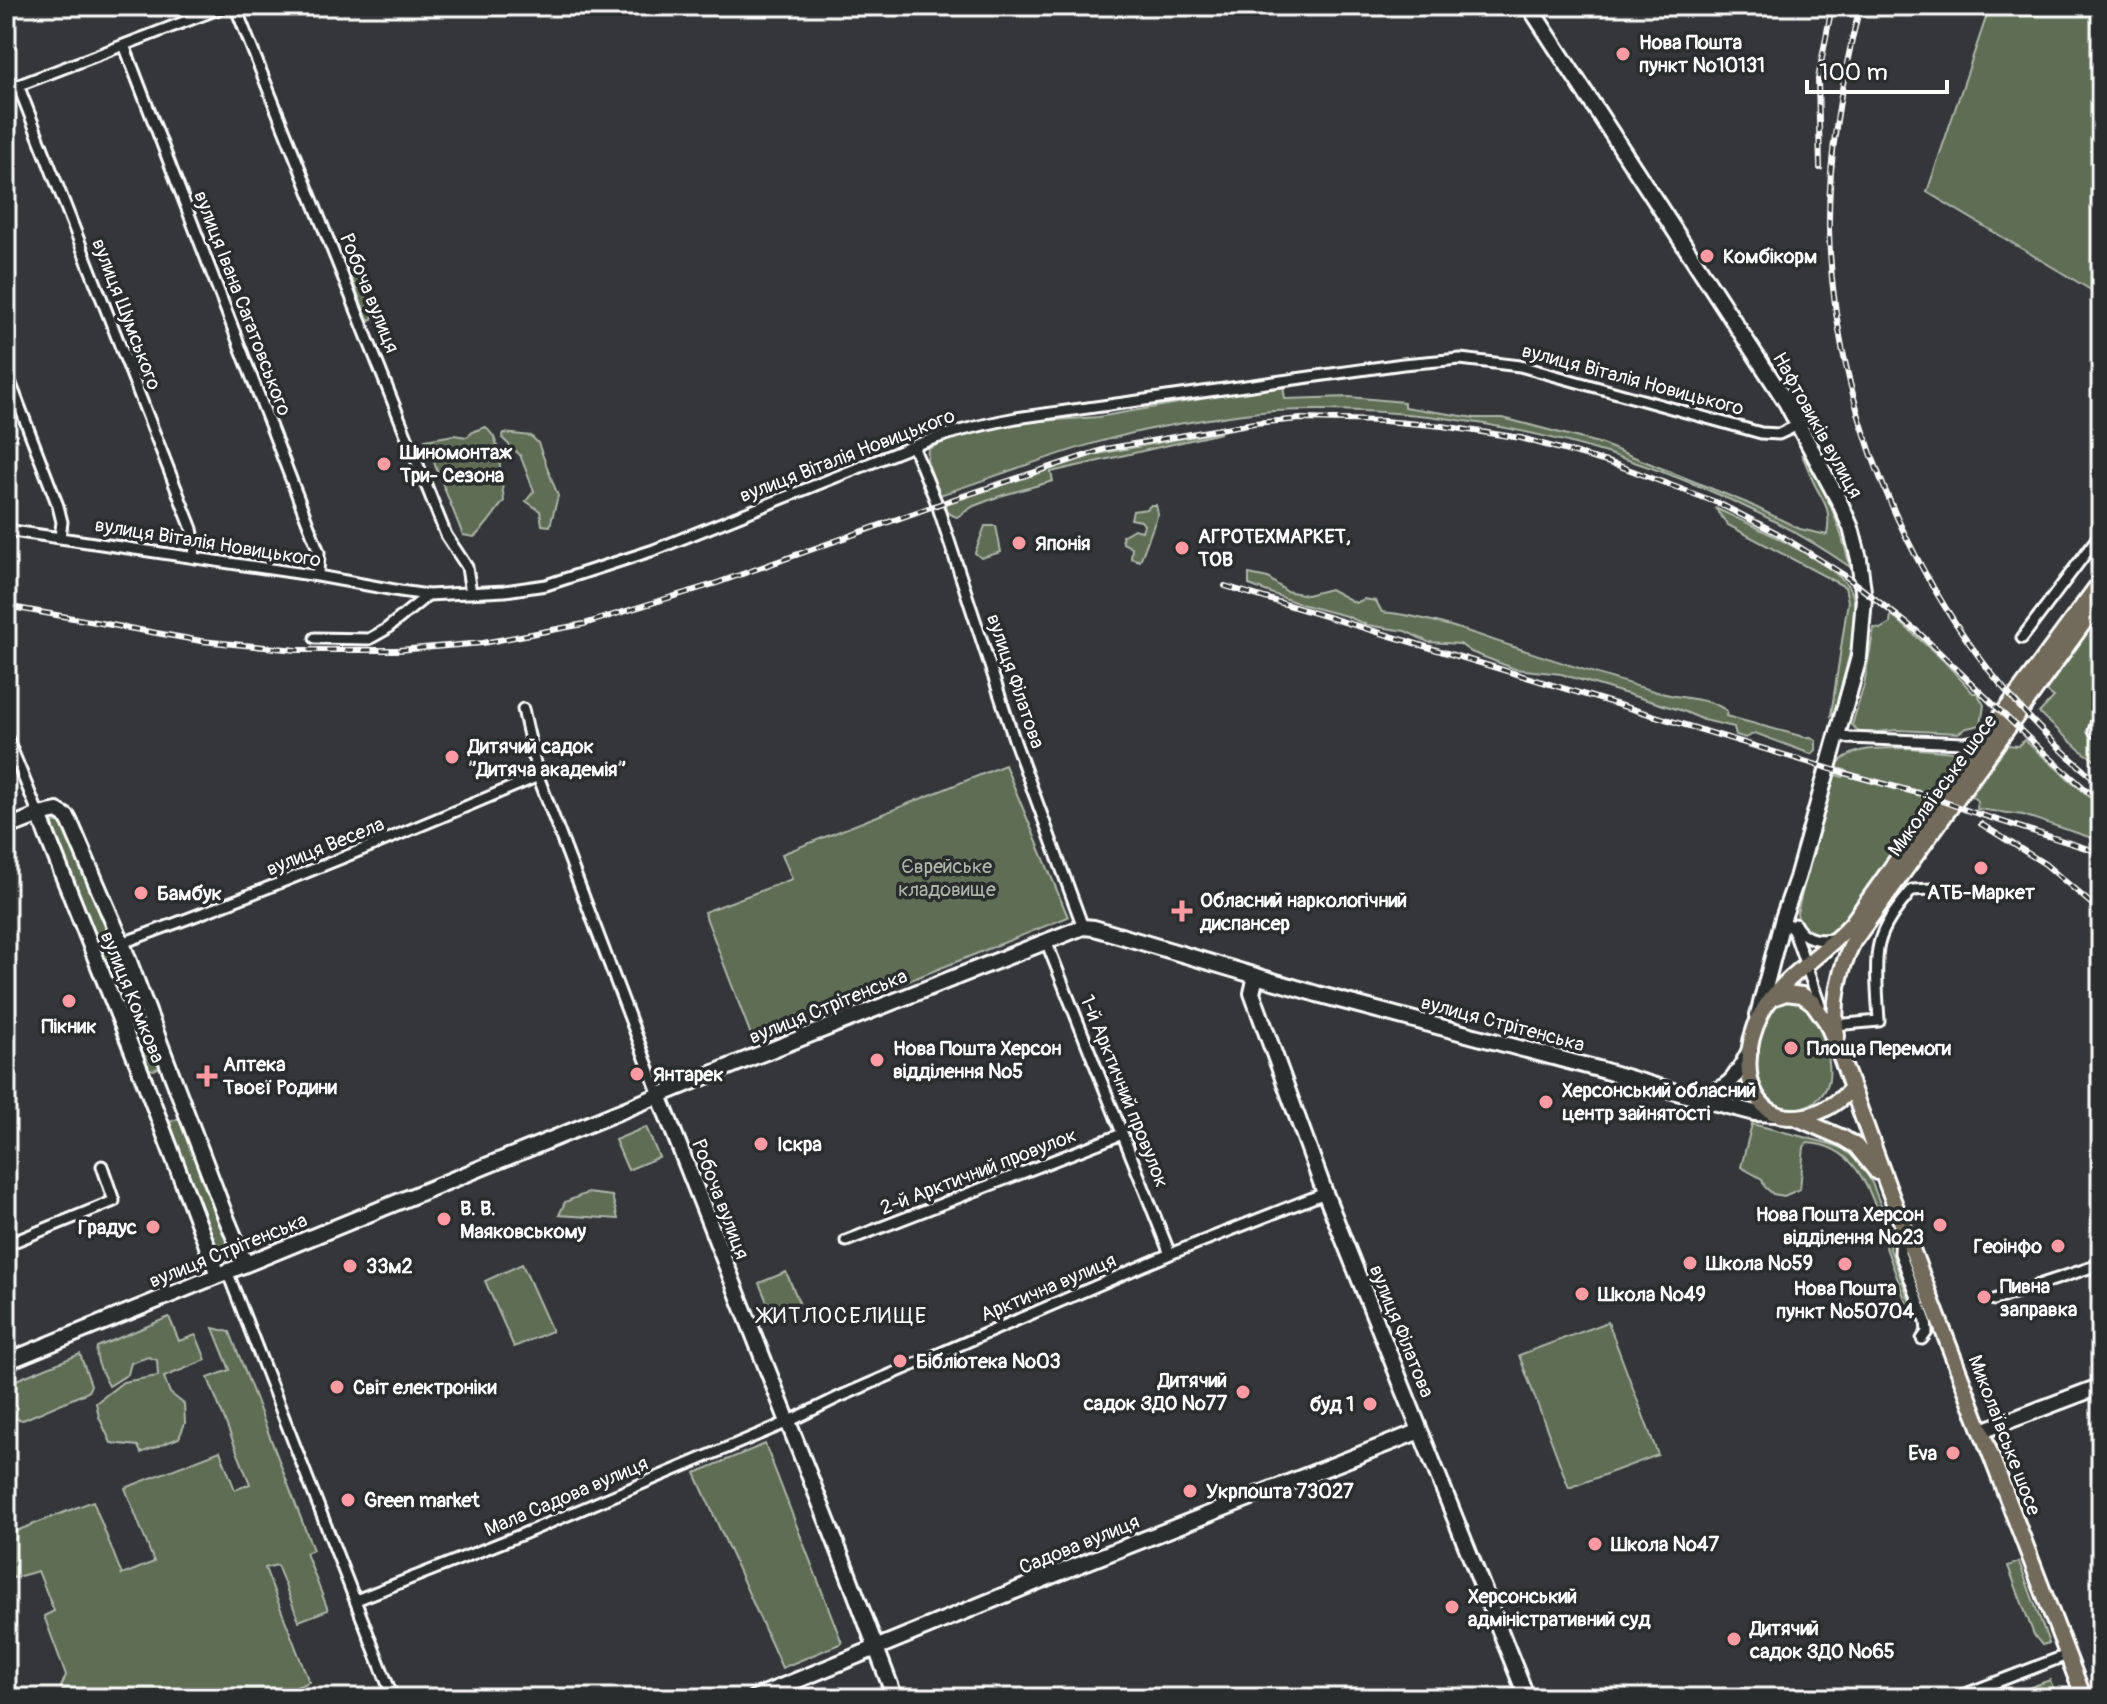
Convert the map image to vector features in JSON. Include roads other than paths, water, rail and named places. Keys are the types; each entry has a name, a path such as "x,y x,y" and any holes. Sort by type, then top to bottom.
{"main road":[{"name":"Миколаївське шосе","path":"1770,999 1852,923 2101,581"},
{"name":"Миколаївське шосе","path":"2084,1698 1851,1089 1831,1024 1840,976 1853,942 2101,599"},
{"path":"1831,1024 1802,995 1786,993 1770,999 1757,1023 1750,1050 1751,1085 1756,1097 1775,1114 1797,1118 1830,1107 1851,1089"},
{"name":"Миколаївське шосе","path":"1797,1118 1856,1146 1888,1187"}],"street":[{"path":"6,90 226,6"},
{"name":"Робоча вулиця","path":"235,6 446,535 467,567 471,593"},
{"name":"Нафтовиків вулиця","path":"1529,6 1786,402 1840,503 1851,528 1862,573 1864,599 1859,657 1757,1023"},
{"name":"вулиця Івана Сагатовського","path":"124,45 319,552 318,576"},
{"name":"вулиця Шумського","path":"18,85 192,529 194,558"},
{"name":"вулиця Віталія Новицького","path":"6,530 428,595 471,593 546,585 654,550 945,434 1016,418 1403,364 1460,359 1520,366 1770,435 1786,432 1798,425"},
{"path":"6,371 58,506 62,522 60,537"},
{"name":"вулиця Філатова","path":"913,446 937,504 1015,742 1083,927"},
{"path":"2022,638 2101,533"},
{"path":"315,638 359,641 377,636 428,595"},
{"path":"2094,731 2101,708"},
{"name":"Робоча вулиця","path":"523,709 538,776 895,1698"},
{"path":"1838,734 1849,738 1964,743 1985,739"},
{"name":"вулиця Комкова","path":"6,735 393,1698"},
{"name":"вулиця Весела","path":"122,943 358,853 538,776"},
{"name":"вулиця Комкова","path":"39,815 57,811 70,822 122,943 245,1263"},
{"path":"6,828 39,815"},
{"path":"1788,919 1805,967 1831,1024 1879,1021 1877,958 1879,944 1892,915 1912,890 1951,888"},
{"path":"1788,919 1806,937 1820,940 1840,937"},
{"name":"вулиця Стрітенська","path":"6,1362 659,1095 1083,927 1690,1096 1755,1113 1775,1114"},
{"name":"1-й Арктичний провулок","path":"1046,941 1170,1254"},
{"name":"вулиця Філатова","path":"1256,976 1252,993 1325,1193 1527,1698"},
{"path":"1690,1096 1726,1088 1750,1050"},
{"name":"2-й Арктичний провулок","path":"846,1241 1122,1134"},
{"path":"6,1245 114,1201 102,1166"},
{"name":"Арктична вулиця","path":"788,1422 866,1385 1170,1254 1325,1193"},
{"path":"1901,1221 1900,1253 1926,1321 1927,1332 1922,1339"},
{"path":"1994,1300 2101,1264"},
{"path":"1982,1431 2101,1386"},
{"name":"Мала Садова вулиця","path":"356,1600 523,1534 788,1422"},
{"name":"Садова вулиця","path":"754,1698 778,1694 877,1648 1056,1574 1420,1431"},
{"path":"1955,1698 2067,1655"}],"railway":[{"path":"1820,168 1818,79 1832,6"},
{"path":"1860,6 1837,116 1829,200 1835,306 1850,384 1874,461 1905,535 1944,606 1990,672 2043,731 2101,784"},
{"path":"6,606 201,641 297,650 398,650 483,643 584,624 717,583 1105,449 1254,423 1301,419 1442,426 1521,438 1617,465 1718,503 1777,533 1844,575 1918,632 2101,803"},
{"path":"1225,586 1929,796 2101,853"},
{"path":"1981,824 2045,864 2101,912"}],"place":[{"name":"Нова Пошта пункт №10131","path":"1623,54"},
{"name":"Комбікорм","path":"1707,256"},
{"name":"Шиномонтаж Три- Сезона","path":"384,464"},
{"name":"Японія","path":"1019,543"},
{"name":"АГРОТЕХМАРКЕТ, ТОВ","path":"1182,548"},
{"name":"Дитячий садок ”Дитяча академія”","path":"452,757"},
{"name":"АТБ-Маркет","path":"1981,868"},
{"name":"Бамбук","path":"141,893"},
{"name":"Обласний наркологічний диспансер","path":"1182,911"},
{"name":"Пікник","path":"69,1001"},
{"name":"Площа Перемоги","path":"1791,1048"},
{"name":"Нова Пошта Херсон відділення №5","path":"877,1060"},
{"name":"Янтарек","path":"637,1074"},
{"name":"Аптека Твоєї Родини","path":"207,1076"},
{"name":"Херсонський обласний центр зайнятості","path":"1546,1102"},
{"name":"Іскра","path":"761,1144"},
{"name":"В. В. Маяковському","path":"444,1219"},
{"name":"Нова Пошта Херсон відділення №23","path":"1940,1225"},
{"name":"Градус","path":"153,1227"},
{"name":"Геоінфо","path":"2058,1246"},
{"name":"Школа №59","path":"1690,1263"},
{"name":"Нова Пошта пункт №50704","path":"1845,1264"},
{"name":"33м2","path":"350,1266"},
{"name":"Школа №49","path":"1582,1294"},
{"name":"Пивна заправка","path":"1984,1297"},
{"name":"Бібліотека №03","path":"900,1361"},
{"name":"Світ електроніки","path":"337,1387"},
{"name":"Дитячий садок ЗДО №77","path":"1243,1392"},
{"name":"буд 1","path":"1370,1404"},
{"name":"Eva","path":"1953,1453"},
{"name":"Укрпошта 73027","path":"1190,1491"},
{"name":"Green market","path":"348,1500"},
{"name":"Школа №47","path":"1595,1544"},
{"name":"Херсонський адміністративний суд","path":"1452,1607"},
{"name":"Дитячий садок ЗДО №65","path":"1734,1639"}],"district":[{"name":"ЖИТЛОСЕЛИЩЕ","path":"843,1315"}],"park label":[{"name":"Єврейське кладовище","path":"947,878"}]}
